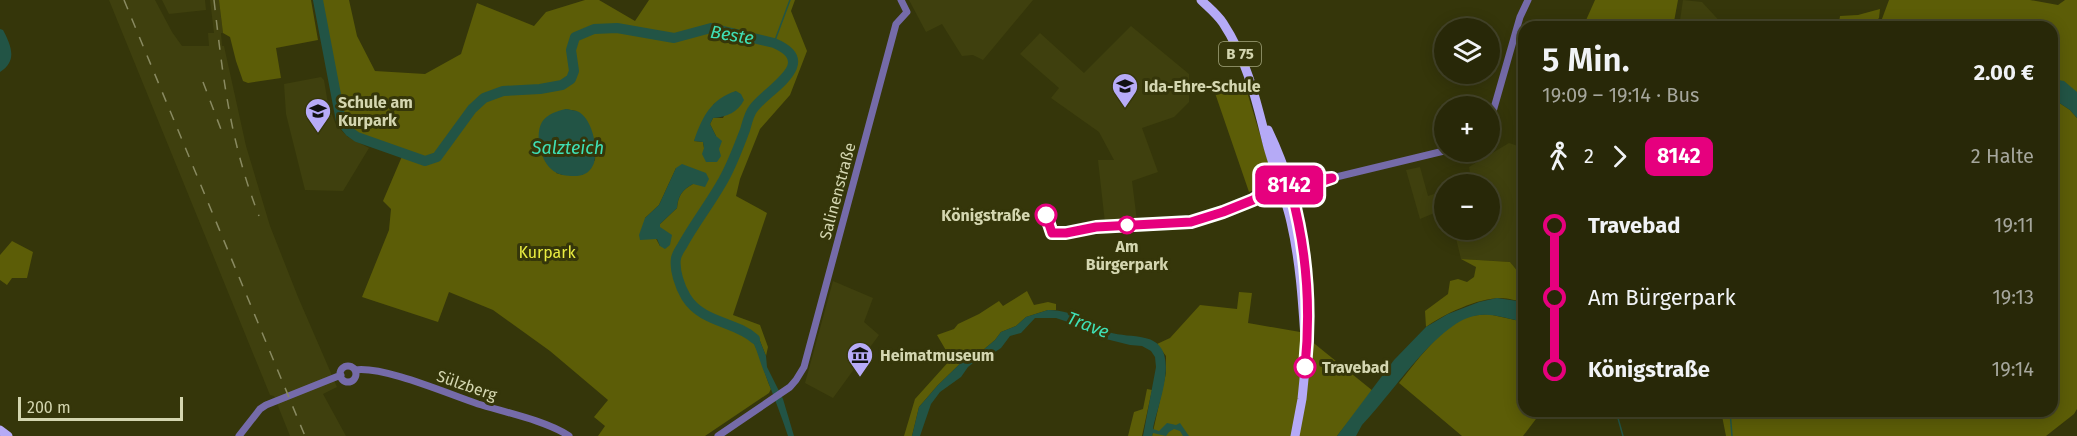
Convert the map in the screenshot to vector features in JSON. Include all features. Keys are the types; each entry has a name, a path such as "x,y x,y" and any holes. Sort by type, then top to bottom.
{"main road":[{"name":"B 75","path":"1201,0 1223,23 1240,54 1262,117 1275,145 1286,190 1304,307 1306,353 1302,399 1295,436"},
{"path":"0,430 8,436"}],"street":[{"name":"Salinenstraße","path":"718,436 785,391 804,367 896,24 907,12 901,0"},
{"path":"1519,21 1528,0"},
{"path":"1498,96 1518,24"},
{"path":"1286,190 1434,153"},
{"name":"Sülzberg","path":"239,436 261,409 279,399 341,375 345,367 352,367 355,370 378,371 430,387 545,425 569,436"}],"shaded area":[{"path":"109,0 155,0 182,46 209,46 208,33 214,33 210,0 219,0 223,33 221,33 222,46 224,46 246,146 270,226 337,387 323,394 346,436 290,436 274,396 270,395"},
{"path":"162,0 205,0 206,10 169,14"},
{"path":"909,0 1033,0 983,60 973,55 962,56 942,24 926,32"},
{"path":"1683,0 1702,2 1719,21 1680,21"},
{"name":"Ida-Ehre-Schule","path":"1131,26 1189,74 1189,102 1174,117 1142,128 1158,172 1132,181 1137,221 1105,223 1098,160 1114,160 1099,132 1051,98 1059,88 1020,54 1040,33 1084,73"},
{"name":"Schule am Kurpark","path":"321,77 324,80 328,104 336,125 348,137 369,148 343,191 305,190 286,114 284,84"},
{"path":"1509,143 1518,146 1518,272 1510,262 1461,259 1456,240 1500,240 1500,174 1470,174 1469,167 1477,162 1500,162 1500,148"},
{"path":"1420,167 1428,196 1434,194 1434,213 1420,219 1406,170"},
{"path":"833,281 873,298 864,322 879,335 833,398 805,383"}],"green space":[{"path":"219,0 311,0 318,40 276,48 281,78 248,83 243,81 230,37 223,33"},
{"name":"Kurpark","path":"318,0 349,0 357,36 375,71 425,74 461,54 477,3 534,26 546,12 585,0 599,0 635,21 649,0 795,0 791,11 807,51 790,95 760,129 740,179 736,196 767,213 733,315 760,325 768,347 766,356 760,341 746,331 758,352 771,389 769,393 705,436 598,436 605,426 594,417 608,400 550,351 493,310 449,292 438,322 362,297 389,230 391,209 383,201 403,154 361,138 341,121","holes":["736,91 723,118 713,118 710,124 716,136 704,148 703,142 694,141 714,104","565,109 576,111 592,133 595,160 582,175 556,173","676,168 693,184 683,191 677,208 660,224 660,246 645,218 659,205"]},
{"path":"1595,0 1678,0 1674,21 1586,21"},
{"path":"1889,0 2030,0 2058,5 2065,0 2077,0 2077,112 2058,90 2058,21 1881,21"},
{"path":"1880,9 1876,21 1839,21 1840,16 1858,15"},
{"path":"1245,85 1274,181 1249,192 1215,93"},
{"path":"2058,102 2070,110 2077,118 2077,409 2074,414 2046,436 1726,436 1722,417 2058,417"},
{"path":"12,241 33,252 27,278 12,278 7,285 0,280 0,255"},
{"path":"1461,259 1510,262 1518,272 1518,301 1501,298 1482,301 1452,312 1426,327 1425,311 1448,294 1450,281 1458,279 1467,282 1474,277 1476,267"},
{"path":"1027,291 1034,305 1048,302 1056,304 1056,310 1048,310 1026,317 1016,326 1001,332 982,351 966,358 919,407 912,436 904,436 915,399 951,359 937,335 954,329 958,324 999,301 1003,306"},
{"path":"1239,292 1252,293 1248,323 1300,332 1373,391 1337,436 1152,436 1166,373 1166,356 1157,344 1170,338 1200,305 1237,309"},
{"path":"1488,314 1518,321 1518,417 1537,417 1523,436 1462,436 1399,383 1428,347 1446,330 1464,318"},
{"path":"1147,389 1152,390 1142,436 1128,436 1134,412 1143,409"}],"water":[{"path":"0,29 6,36 11,58 6,68 0,72"},
{"path":"2058,80 2064,81 2077,92 2077,118 2058,102"},
{"path":"736,91 744,100 739,108 732,113 713,118 710,124 716,136 722,141 719,149 721,156 717,162 706,162 702,154 703,142 694,141 700,124 714,104 727,94"},
{"name":"Salzteich","path":"566,109 577,111 584,116 593,135 594,163 588,172 577,176 555,172 546,163 540,149 539,135 542,122 549,115"},
{"path":"682,164 706,173 709,179 705,187 693,184 686,189 678,200 677,208 660,224 660,227 672,235 670,245 665,249 660,246 657,239 640,240 639,235 645,218 659,205 676,168"},
{"path":"1497,298 1518,301 1518,321 1487,315 1474,316 1459,322 1444,332 1414,363 1362,425 1356,436 1337,436 1394,360 1426,327 1448,314"},
{"name":"Trave","path":"1048,310 1073,314 1108,332 1145,338 1157,343 1163,352 1166,364 1163,392 1153,429 1159,431 1167,423 1176,425 1180,423 1189,436 1183,436 1180,431 1174,429 1166,436 1153,433 1152,436 1143,436 1156,367 1155,357 1151,351 1142,346 1094,336 1080,326 1056,318 1035,318 1021,333 1010,336 1001,348 989,356 978,359 961,377 940,392 931,404 920,436 912,436 919,407 966,358 982,351 1001,332 1016,326 1026,317"},
{"path":"750,329 760,341 766,356 767,367 783,399 794,436 788,436 755,346 745,331"}],"waterway":[{"name":"Beste","path":"318,0 341,121 357,137 425,161 437,157 472,109 484,98 503,91 562,85 571,79 574,71 571,50 575,37 594,29 617,28 674,38 711,28 774,43 787,51 793,59 792,68 752,111 728,171 676,258 680,283 693,306 755,339"},
{"path":"774,43 790,0"},
{"path":"1618,417 1623,436"},
{"path":"1730,417 1732,436"}],"railway":[{"path":"124,0 305,436"},
{"path":"214,0 234,136 259,216"},
{"path":"203,82 222,132"}],"bus line":[{"name":"8142","path":"1046,215 1052,233 1066,233 1096,227 1191,222 1253,200 1269,190 1307,180 1332,178 1291,192 1306,267 1309,302 1309,333 1305,367"}],"place":[{"name":"Ida-Ehre-Schule","path":"1125,109"},
{"name":"Schule am Kurpark","path":"318,134"},
{"name":"Königstraße","path":"1046,215"},
{"name":"Am Bürgerpark","path":"1127,225"},
{"name":"Travebad","path":"1305,367"},
{"name":"Heimatmuseum","path":"860,378"}]}
